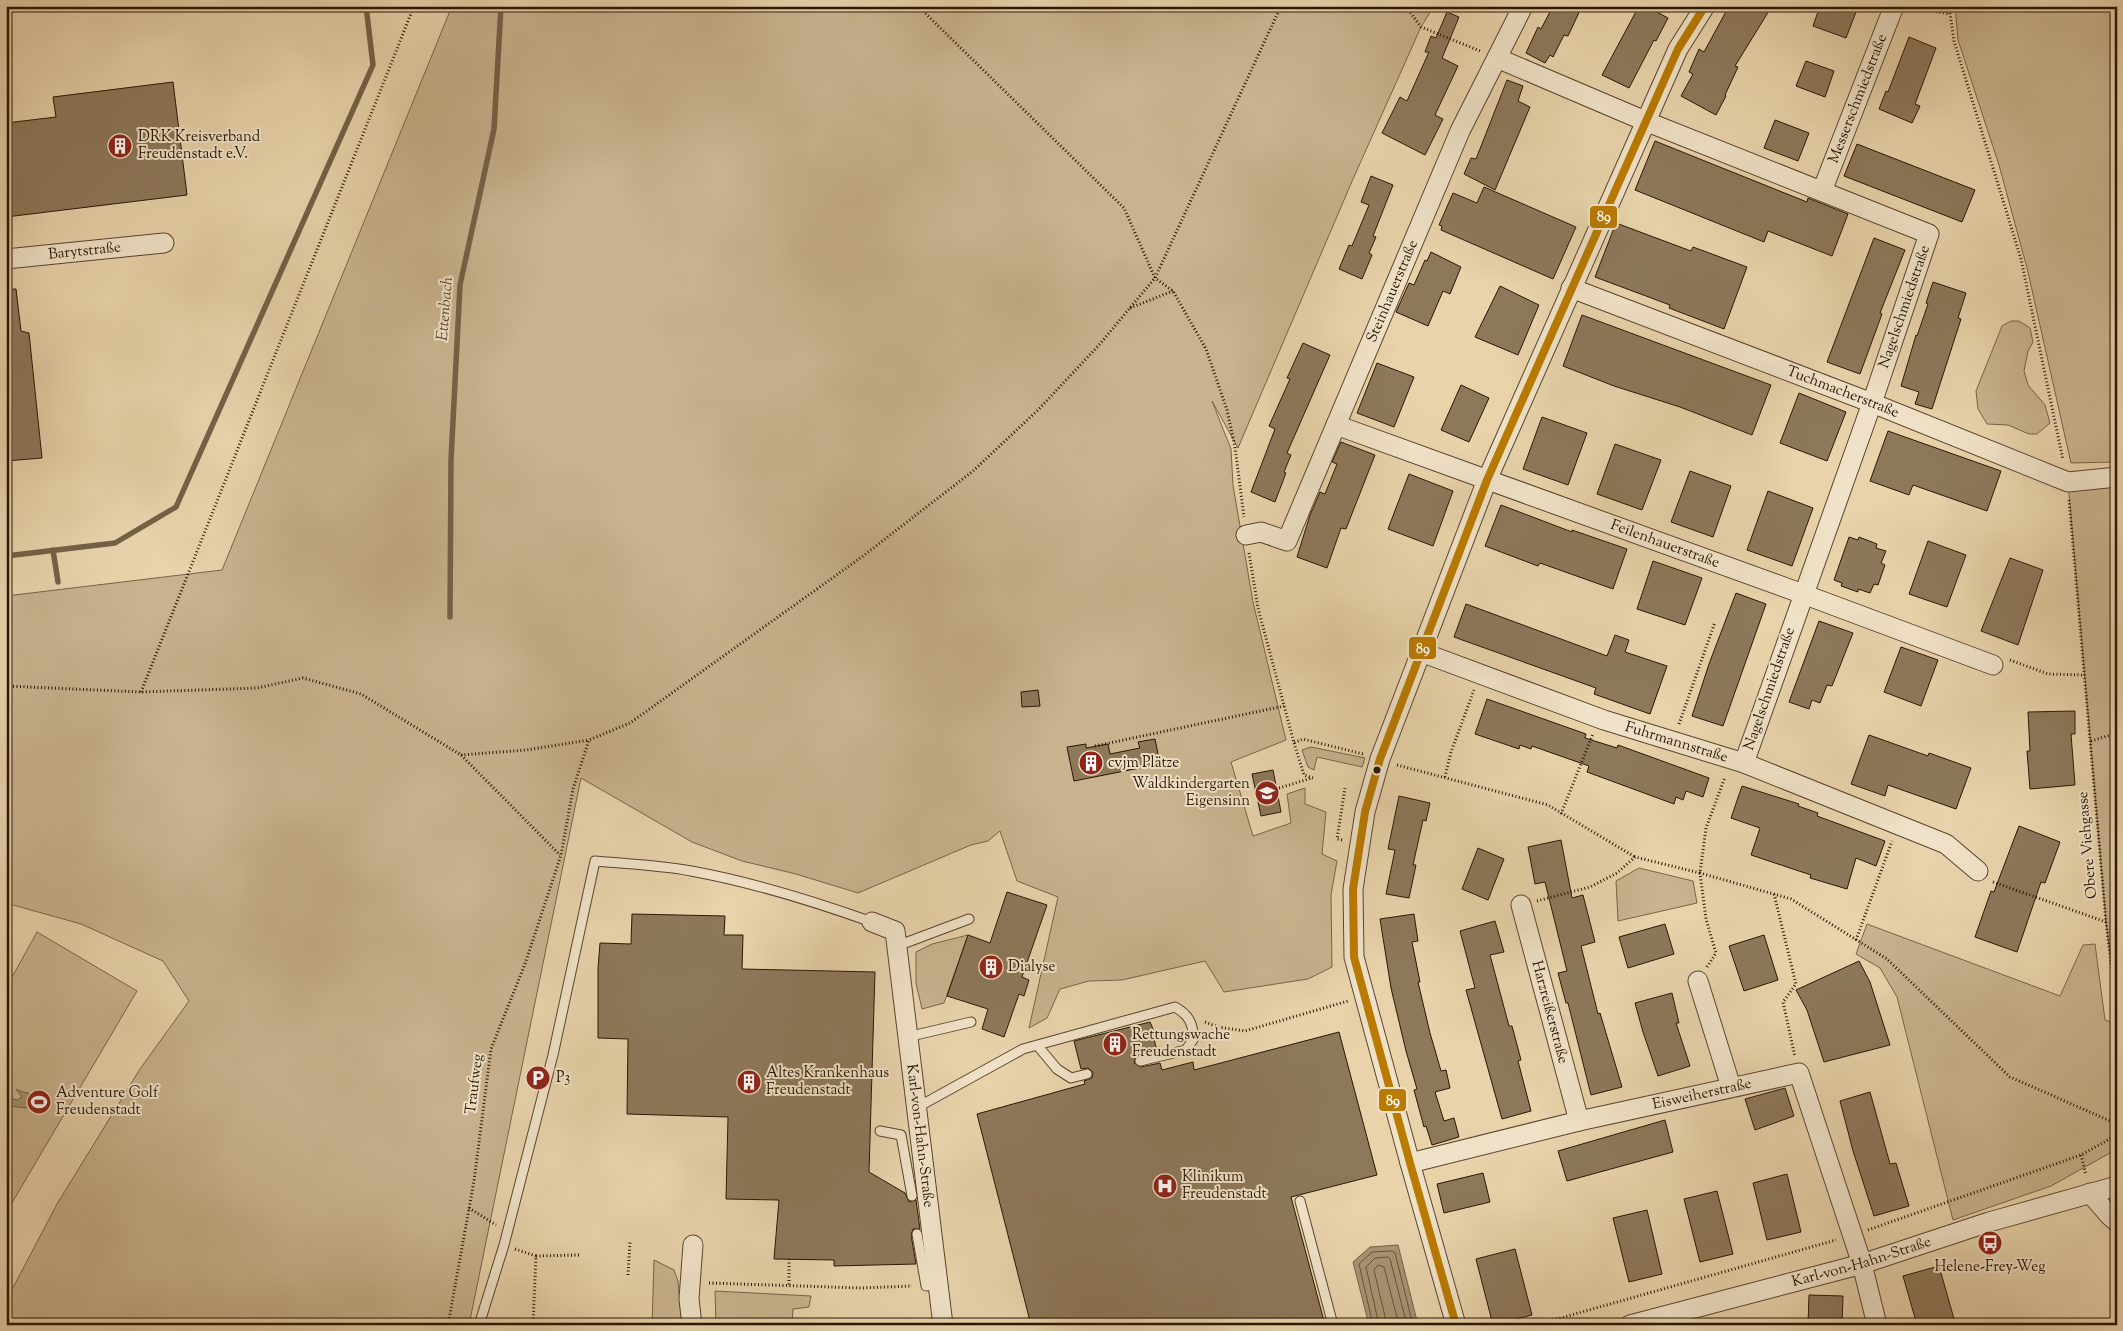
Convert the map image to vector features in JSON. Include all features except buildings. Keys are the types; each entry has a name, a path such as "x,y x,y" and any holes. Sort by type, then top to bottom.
{"street":[{"name":"Steinhauerstraße","path":"1246,535 1261,532 1287,541 1460,131 1523,6"},
{"path":"1456,1325 1354,957 1353,889 1364,812 1380,759 1487,480 1678,49 1705,6"},
{"name":"Messerschmiedstraße","path":"1822,191 1894,6"},
{"name":"Nagelschmiedstraße","path":"1497,58 1645,121 1930,234 1872,403 1803,594 1738,762"},
{"name":"Barytstraße","path":"6,259 164,242"},
{"name":"Tuchmacherstraße","path":"1571,288 1872,403 2068,482 2117,477"},
{"name":"Feilenhauerstraße","path":"1336,425 1994,665"},
{"name":"Fuhrmannstraße","path":"1421,652 1599,718 1738,762 1898,824 1946,844 1978,871"},
{"name":"Harzreißerstraße","path":"1520,905 1579,1121"},
{"name":"Karl-von-Hahn-Straße","path":"872,922 894,931 916,1109 932,1285 943,1325"},
{"path":"1698,981 1731,1087"},
{"path":"1799,1073 1862,1264 1878,1325"},
{"name":"Eisweiherstraße","path":"1410,1163 1579,1121 1799,1073"},
{"name":"Karl-von-Hahn-Straße","path":"1630,1325 1862,1264 1989,1222 2117,1186"},
{"path":"2090,1193 2117,1222"},
{"path":"692,1325 689,1300 693,1245"}],"lane":[{"path":"479,1325 504,1245 553,1055 595,861 690,870 820,903 872,922"},
{"path":"896,946 969,919"},
{"path":"916,1109 1024,1049 1175,1007 1188,1015 1193,1026 1194,1038 1186,1050 1140,1061"},
{"path":"908,1037 972,1022"},
{"path":"1037,1045 1056,1069 1071,1078 1087,1074"},
{"path":"880,1131 901,1135 912,1196"},
{"path":"1300,1201 1332,1325"},
{"path":"917,1234 932,1285"}],"path":[{"path":"140,692 414,6"},
{"path":"918,6 1124,208 1155,278 1173,291 1206,349 1227,410 1235,447 1246,535 1258,608 1304,775 1313,778 1279,788"},
{"path":"461,756 526,750 589,740 630,723 863,556 973,471 1038,410 1099,344 1155,278 1281,6"},
{"path":"1412,6 1410,12 1421,28 1497,58"},
{"path":"1906,6 1949,14"},
{"name":"Obere Viehgasse","path":"1949,6 1954,42 2021,259 2068,482 2117,1028"},
{"path":"1130,308 1173,291"},
{"path":"1673,741 1715,622"},
{"path":"1994,665 2008,659 2048,674 2084,675"},
{"path":"1445,777 1480,674"},
{"path":"6,686 140,692 257,688 304,678 361,694 461,756 561,855"},
{"path":"1095,746 1284,706"},
{"path":"1561,814 1599,718"},
{"path":"2091,741 2117,733"},
{"path":"1294,743 1303,739 1548,805 1634,857 1700,873 1791,899 1887,959 2010,1077 2117,1124"},
{"name":"Traufweg","path":"448,1325 469,1208 491,1048 525,964 561,855 573,789 589,740"},
{"path":"1698,981 1716,954 1706,919 1700,873 1706,828 1738,762"},
{"path":"1856,940 1898,824"},
{"path":"1520,905 1590,887 1617,873 1634,857"},
{"path":"1978,871 1993,883 2106,922"},
{"path":"1774,894 1796,984 1783,1002 1799,1073"},
{"path":"1188,1015 1218,1028 1245,1031 1365,996"},
{"path":"1536,1325 1852,1235 2081,1155 2117,1136"},
{"path":"469,1208 498,1226 504,1245 536,1256 579,1255"},
{"path":"628,1275 630,1242"},
{"path":"533,1324 536,1256"},
{"path":"789,1259 789,1286"},
{"path":"710,1274 709,1284 861,1288 932,1285"}],"shaded area":[{"path":"452,6 1434,6 1421,27 1353,179 1238,448 1212,401 1231,449 1233,485 1253,602 1286,740 1231,762 1253,836 1291,823 1287,794 1305,788 1305,804 1326,812 1322,854 1337,861 1331,895 1332,967 1308,979 1224,992 1205,961 1122,980 1089,981 1060,989 1047,1018 1029,1028 1058,897 1017,881 1000,831 988,841 971,845 858,893 796,874 742,861 692,842 581,778 469,1325 6,1325 6,1301 57,1204 140,1069 189,1001 163,961 81,924 6,903 6,596 222,570"},
{"path":"1955,6 2117,6 2117,462 2071,463 2027,268 1999,165 1958,40"},
{"path":"2011,321 2019,321 2030,328 2033,342 2028,351 2024,371 2028,385 2045,405 2050,423 2037,434 2029,434 2008,425 1987,424 1978,409 1976,391 2002,326"},
{"path":"2117,477 2117,1012 2106,922 2068,482"},
{"path":"1311,747 1365,758 1362,767 1317,757 1314,770 1308,767 1302,750"},
{"path":"1639,868 1693,881 1697,903 1618,921 1616,881"},
{"path":"1867,924 2060,996 2083,945 2095,944 2105,1020 2117,1024 2117,1149 2051,1186 1953,1220 1897,997 1880,968 1856,954"},
{"name":"Adventure Golf Freudenstadt","path":"37,932 137,991 6,1213 6,988"},
{"path":"968,935 944,1003 922,1009 916,983 916,952 932,944"},
{"path":"654,1260 674,1270 678,1281 682,1325 652,1325"},
{"path":"715,1291 811,1296 809,1307 793,1309 792,1325 716,1325"}],"water":[{"path":"16,1089 33,1095 35,1097 34,1102 26,1108 10,1106 9,1098 11,1093 13,1099 17,1100 22,1097"},
{"path":"1398,1245 1418,1325 1369,1325 1353,1262 1370,1247"}],"waterway":[{"path":"6,556 115,543 176,507 373,65 366,6"},
{"name":"Ettenbach","path":"450,617 451,460 460,285 494,129 501,6"},
{"path":"53,550 58,582"}],"transit line":[{"name":"89","path":"1456,1325 1354,957 1353,889 1365,812 1380,759 1487,480 1678,49 1705,6"}],"place":[{"name":"DRK Kreisverband Freudenstadt e.V.","path":"120,146"},
{"name":"cvjm Plätze","path":"1091,763"},
{"name":"Waldkindergarten Eigensinn","path":"1267,793"},
{"name":"Dialyse","path":"991,967"},
{"name":"Rettungswache Freudenstadt","path":"1115,1044"},
{"name":"P3","path":"538,1078"},
{"name":"Altes Krankenhaus Freudenstadt","path":"749,1082"},
{"name":"Adventure Golf Freudenstadt","path":"39,1102"},
{"name":"Klinikum Freudenstadt","path":"1165,1186"},
{"name":"Helene-Frey-Weg","path":"1990,1243"}]}
